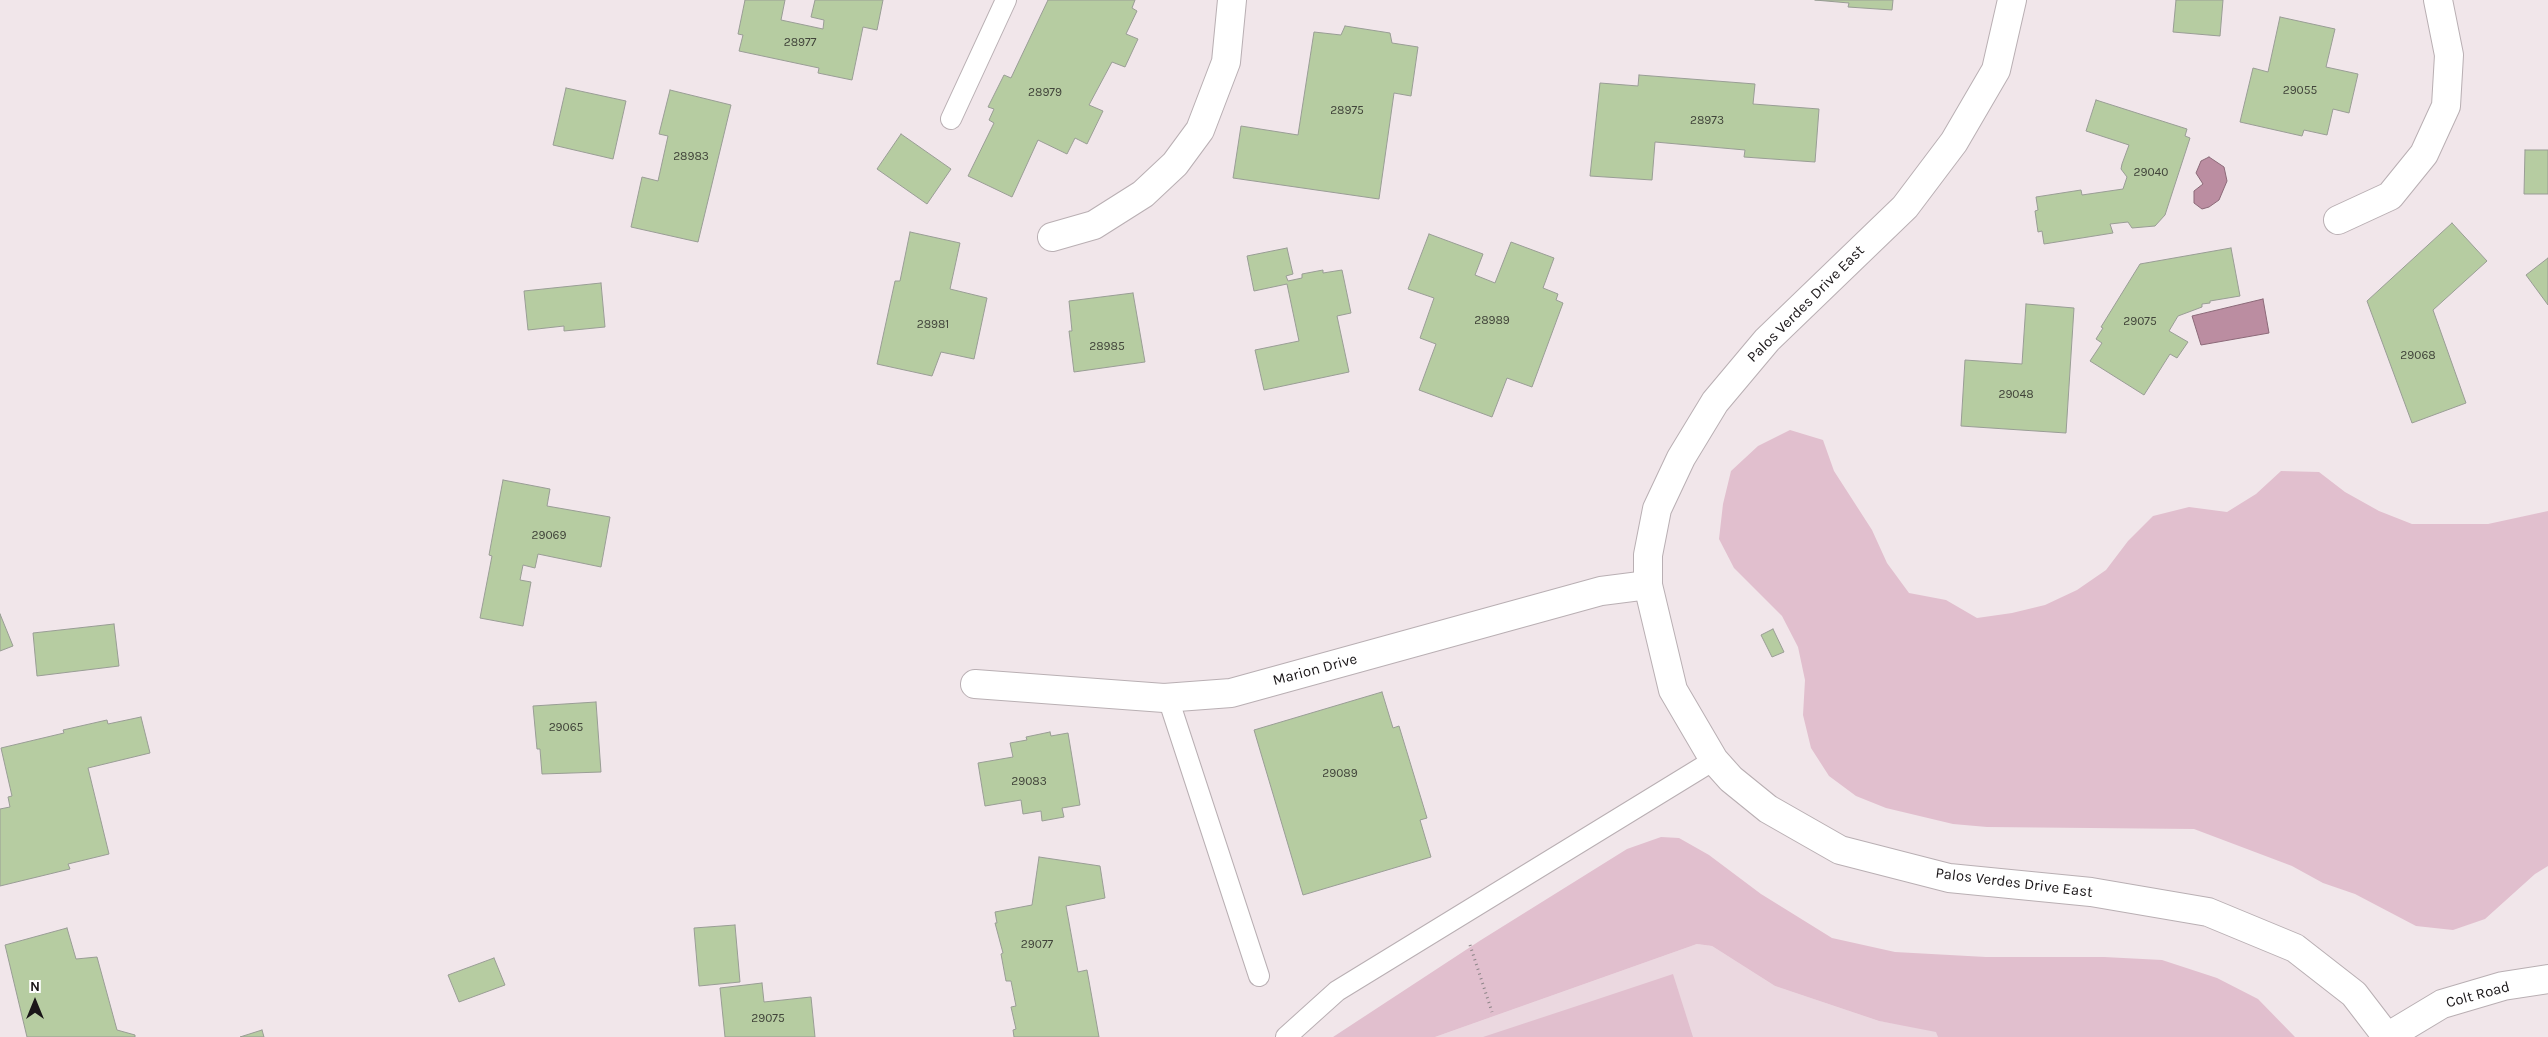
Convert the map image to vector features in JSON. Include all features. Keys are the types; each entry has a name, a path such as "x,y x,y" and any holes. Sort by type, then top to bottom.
{"main road":[{"path":"1052,236 1094,225 1143,194 1175,164 1200,130 1226,62 1232,0"},
{"name":"Palos Verdes Drive East","path":"2012,0 1996,70 1954,142 1905,207 1767,340 1715,402 1681,458 1658,509 1648,555 1648,585 1673,690 1714,760 1731,779 1768,809 1840,850 1949,878 2091,892 2208,912 2295,948 2354,994 2387,1037"},
{"path":"2338,220 2390,196 2424,154 2428,146 2446,106 2449,55 2438,0"},
{"name":"Marion Drive","path":"974,684 1168,698 1231,693 1601,591 1648,585"},
{"name":"Colt Road","path":"2387,1037 2442,1004 2503,986 2548,979"}],"lane":[{"path":"951,119 1006,0"},
{"path":"1168,698 1259,976"},
{"path":"1286,1037 1337,991 1714,760"}],"path":[{"path":"1468,940 1492,1012"}],"shaded area":[{"path":"2209,157 2224,167 2227,181 2219,200 2209,207 2202,209 2194,203 2194,191 2203,184 2196,173 2201,161"},
{"path":"2263,299 2269,333 2201,345 2192,316"},
{"path":"1790,430 1823,440 1834,471 1872,530 1887,563 1909,593 1946,600 1977,618 2012,613 2045,605 2077,590 2106,570 2128,541 2153,516 2189,507 2227,512 2256,494 2281,471 2319,472 2345,492 2379,511 2412,524 2488,524 2548,511 2548,866 2535,874 2485,919 2453,930 2416,926 2355,894 2323,883 2292,866 2194,829 1987,827 1953,824 1886,808 1856,796 1829,776 1811,748 1803,715 1805,680 1798,647 1782,616 1734,568 1719,539 1723,504 1731,471 1758,446"},
{"path":"1661,837 1679,838 1709,855 1761,894 1832,938 1895,952 1986,957 2104,957 2162,960 2217,978 2258,999 2295,1037 1938,1037 1936,1032 1879,1021 1775,986 1712,946 1697,944 1435,1037 1333,1037 1481,940 1627,849"},
{"path":"1697,944 1712,946 1775,986 1879,1021 1977,1037 1435,1037"},
{"path":"1673,974 1693,1037 1483,1037 1586,1003"}],"building":[{"path":"745,0 785,0 781,20 823,29 824,20 811,17 815,0 883,0 877,30 863,27 852,80 818,73 819,68 739,51 743,35 738,34"},
{"path":"1048,0 1135,0 1132,8 1137,11 1126,34 1138,39 1125,67 1112,62 1089,105 1103,111 1087,144 1075,138 1067,154 1038,140 1012,197 968,176 994,123 989,120 994,109 988,107 1004,75 1011,78"},
{"path":"1815,0 1893,0 1892,10 1848,7 1849,3"},
{"path":"2176,0 2223,0 2220,36 2173,32"},
{"path":"2280,17 2335,29 2326,67 2358,74 2349,113 2333,109 2327,135 2304,130 2302,136 2240,122 2253,68 2268,72"},
{"path":"1345,26 1390,33 1392,43 1418,47 1411,96 1394,93 1379,199 1233,178 1241,126 1298,135 1314,32 1341,35"},
{"path":"1639,75 1755,84 1753,104 1819,109 1815,162 1744,157 1745,150 1655,142 1652,180 1590,176 1600,83 1638,86"},
{"path":"566,88 626,101 613,159 553,145"},
{"path":"670,90 731,105 698,242 631,227 642,177 658,181 668,136 659,134"},
{"path":"2096,100 2187,129 2185,136 2190,138 2165,215 2155,226 2132,228 2128,222 2110,224 2113,233 2044,244 2042,231 2038,232 2035,211 2038,210 2036,197 2081,190 2082,195 2123,189 2127,177 2121,169 2129,145 2086,131"},
{"path":"901,134 951,169 927,204 877,169"},
{"path":"2525,150 2548,150 2548,194 2524,194"},
{"path":"2452,223 2487,261 2433,310 2466,403 2412,423 2367,301"},
{"path":"910,232 960,243 950,289 987,298 974,359 941,352 932,376 877,364 895,281 900,281"},
{"path":"1429,234 1483,254 1475,275 1495,283 1511,242 1554,258 1543,288 1558,294 1556,300 1563,303 1532,387 1507,378 1492,417 1419,390 1436,344 1420,338 1434,298 1408,289"},
{"path":"1287,248 1293,274 1286,276 1288,281 1302,278 1302,274 1323,270 1323,273 1342,270 1351,313 1337,316 1349,372 1264,390 1255,350 1299,341 1287,284 1254,291 1247,256"},
{"path":"2231,248 2240,296 2210,301 2210,303 2202,304 2202,307 2178,316 2169,331 2188,342 2177,358 2170,354 2144,395 2090,361 2102,343 2096,339 2103,328 2101,327 2140,264"},
{"path":"2548,258 2548,305 2526,275"},
{"path":"601,283 605,327 564,331 564,326 528,330 524,291"},
{"path":"1133,293 1145,362 1074,372 1069,331 1072,331 1069,301"},
{"path":"2026,304 2074,308 2066,433 1961,426 1965,360 2022,364"},
{"path":"503,480 550,489 547,506 610,517 601,567 538,554 535,568 523,565 520,580 531,582 523,626 480,618 492,556 489,555"},
{"path":"0,614 13,646 0,651"},
{"path":"114,624 119,666 37,676 33,633"},
{"path":"1773,629 1784,652 1772,657 1761,635"},
{"path":"1382,692 1393,728 1399,726 1427,818 1420,820 1431,857 1303,895 1254,730"},
{"path":"596,702 601,772 542,774 540,749 537,749 533,706"},
{"path":"141,717 150,753 88,768 109,854 68,864 70,869 0,886 0,809 10,807 8,797 12,796 1,748 64,733 63,730 107,720 108,724"},
{"path":"1050,732 1051,736 1068,733 1080,805 1062,808 1064,817 1042,821 1041,811 1023,814 1021,800 985,806 978,763 1013,757 1010,743 1027,740 1026,737"},
{"path":"1039,857 1100,866 1105,898 1066,906 1078,972 1087,970 1099,1037 1014,1037 1013,1030 1016,1029 1011,1007 1016,1006 1011,981 1006,981 1001,954 1003,953 995,923 997,923 995,912 1032,905"},
{"path":"735,925 740,982 699,986 694,928"},
{"path":"67,928 76,959 97,957 117,1030 135,1035 135,1037 27,1037 5,945"},
{"path":"494,958 505,985 459,1002 448,975"},
{"path":"762,983 764,1002 811,997 815,1037 725,1037 720,988"},
{"path":"262,1030 264,1037 240,1037"}]}
